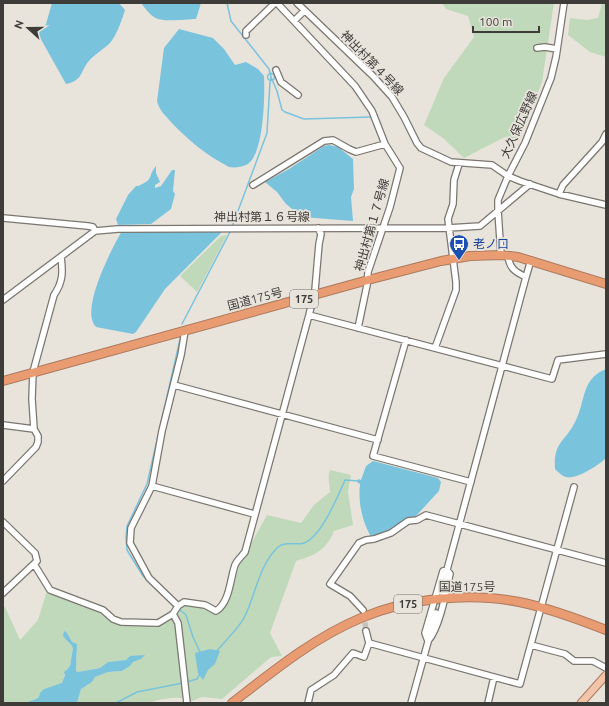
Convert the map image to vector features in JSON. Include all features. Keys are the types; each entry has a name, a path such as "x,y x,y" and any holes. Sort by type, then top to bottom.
{"highway":[{"name":"国道175号","path":"3,381 368,280 452,259 470,256 504,255 531,260 606,284"},
{"name":"国道175号","path":"232,703 276,668 304,649 335,631 361,618 383,610 443,596 496,598 541,607 606,630"}],"main road":[{"path":"581,703 606,675"}],"street":[{"name":"神出村第１７号線","path":"276,3 312,39 355,86 372,111 385,144 400,168 390,207 368,272 368,280 358,328"},
{"path":"246,34 246,31 276,3"},
{"name":"神出村第４号線","path":"297,3 373,76 392,97 421,148 451,162 459,164 492,165 508,176 558,194 606,205"},
{"name":"大久保広野線","path":"526,277 514,272 504,255 498,200 508,176 525,143 551,78 564,3"},
{"path":"294,21 304,11"},
{"path":"537,48 545,47 557,49"},
{"path":"276,70 281,82 298,95"},
{"path":"558,194 563,185 602,142 606,134"},
{"path":"253,185 324,141 333,140 356,152 385,144"},
{"path":"435,348 456,290 448,219 453,204 454,180 459,164"},
{"name":"神出村第１６号線","path":"95,231 118,229 448,228 480,226 530,184"},
{"path":"3,218 88,226 93,227 95,231 3,300"},
{"path":"34,564 50,590 103,610 117,621 121,622 158,623 173,614 178,606 184,602 205,605 216,612 221,608 231,586 235,564 245,552 254,514 309,315 315,290 321,234 318,228"},
{"path":"3,480 36,447 38,436 34,429 32,399 33,372 54,295 61,285 61,257"},
{"path":"428,641 425,632 443,571 447,570 531,260"},
{"path":"309,315 552,378 558,360 606,354"},
{"path":"178,606 149,578 135,555 130,543 131,528 152,486 162,431 181,355 185,331"},
{"path":"406,340 374,456 471,482"},
{"path":"174,385 378,440"},
{"path":"3,425 34,429"},
{"path":"152,486 254,514"},
{"path":"369,643 520,684 574,487"},
{"path":"363,610 350,596 330,584 359,543 391,533 408,521 417,520 426,514 606,562"},
{"path":"3,522 35,553 36,561 3,593"},
{"path":"428,641 433,635 450,574 447,570"},
{"path":"411,703 436,613"},
{"path":"173,614 178,623 187,703"},
{"path":"308,703 311,690 334,675 353,652 364,657 369,643 366,631"},
{"path":"530,645 565,654 574,661 593,661 606,668"},
{"path":"488,703 494,677"}],"green space":[{"path":"442,3 554,3 542,82 519,141 505,137 464,158 443,138 424,125 444,78 474,37 468,16 446,9"},
{"path":"602,3 606,3 606,57 590,52 568,35 570,18 587,20 598,18"},
{"path":"227,235 197,292 180,276 221,236"},
{"path":"330,470 351,475 348,492 353,525 334,531 330,540 321,550 313,555 296,561 270,633 282,656 271,657 222,699 202,697 192,701 178,698 165,699 150,703 77,703 81,689 92,682 95,677 108,672 122,671 133,662 141,659 108,662 100,668 78,672 76,671 77,653 67,633 69,643 73,648 70,666 66,669 62,684 44,689 36,700 26,703 3,703 3,607 5,607 20,640 38,620 48,591 102,613 113,622 164,624 178,616 177,610 184,605 207,608 218,615 234,585 239,565 267,515 301,523 314,505 330,492"}],"water":[{"path":"52,3 119,3 125,10 112,41 89,61 76,81 72,83 66,84 38,34 46,24"},
{"path":"141,3 201,3 196,19 163,20 154,17"},
{"path":"179,29 213,38 224,49 235,65 246,62 258,69 264,76 264,109 260,136 253,158 248,164 238,167 229,167 213,157 184,135 159,107 157,101 164,48"},
{"path":"329,145 338,147 353,159 354,189 351,197 353,221 302,217 286,204 277,192 265,182 289,169 324,146"},
{"path":"156,166 156,173 160,182 155,185 155,188 161,186 172,170 175,170 173,191 175,194 171,209 151,224 118,225 116,219 128,195 136,186 143,184 149,179"},
{"path":"122,231 222,232 165,289 136,332 133,334 96,327 92,319 91,308 99,279 111,251"},
{"path":"606,369 606,458 593,468 581,474 570,477 560,474 555,469 555,460 558,447 576,420 588,384 598,373"},
{"path":"373,461 438,478 441,482 439,491 415,517 406,519 391,529 371,537 363,518 360,504 360,484 357,482 358,479 361,480 366,466"},
{"path":"64,631 67,633 72,642 77,644 76,671 78,672 100,668 108,662 126,660 130,656 145,655 122,671 108,672 95,677 92,682 81,689 77,703 26,703 37,699 44,689 62,683 65,675 64,672 70,666 73,648 63,636"},
{"path":"210,649 220,651 215,664 208,670 203,680 198,673 195,653"}],"waterway":[{"path":"227,3 231,21 269,69 271,77 267,133 232,227"},
{"path":"271,74 274,77 271,80 268,77 271,74"},
{"path":"271,77 277,91 282,110 285,112 304,119 371,117"},
{"path":"182,324 231,230"},
{"path":"163,596 143,576 127,550 126,537 127,526 147,484 181,335"},
{"path":"216,652 243,620 262,571 271,555 283,544 301,544 310,539 323,525 345,480 359,481"},
{"path":"178,608 186,615 193,637 200,652"},
{"path":"187,682 197,679 200,674"},
{"path":"116,703 137,692 183,683"}],"tunnel":[{"path":"436,613 440,596"},
{"path":"364,614 366,631"}],"place":[{"name":"老ノ口","path":"459,261"}]}
